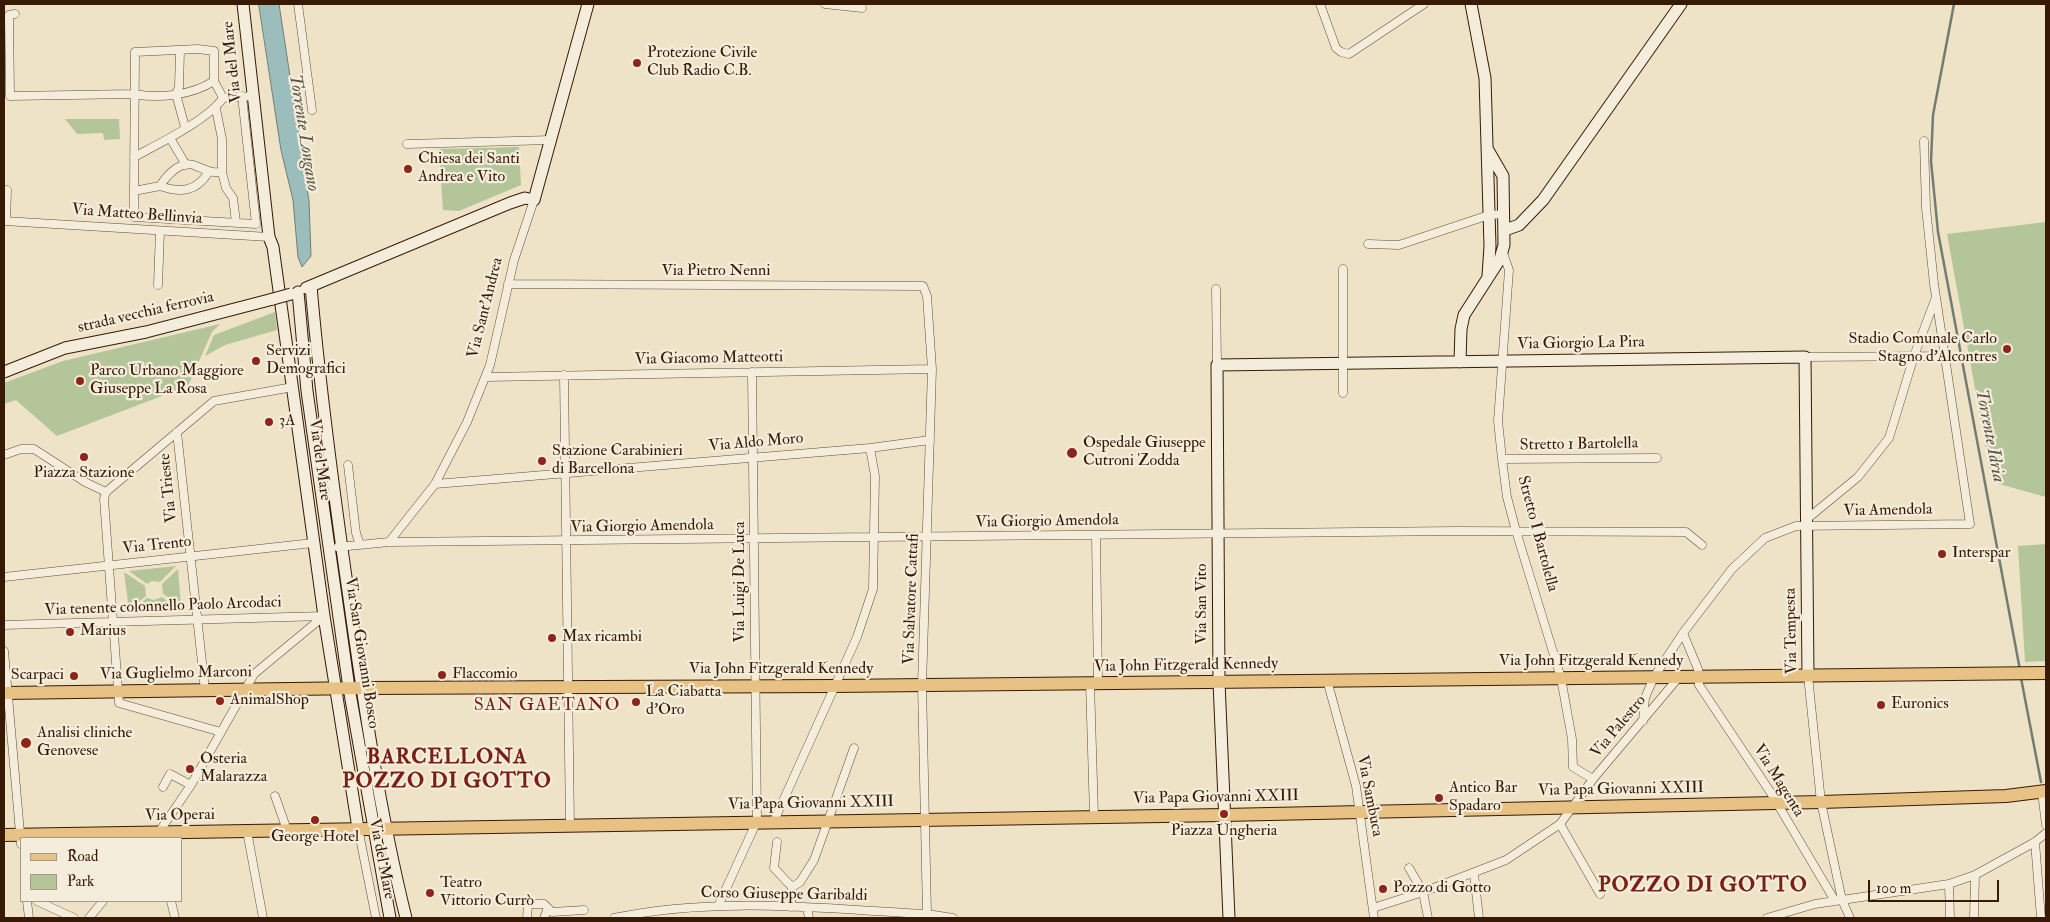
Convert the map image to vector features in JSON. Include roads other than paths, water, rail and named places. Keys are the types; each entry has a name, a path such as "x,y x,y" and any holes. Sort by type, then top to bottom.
{"main road":[{"name":"Via John Fitzgerald Kennedy","path":"356,688 834,686 2046,673"},
{"name":"Via Guglielmo Marconi","path":"6,693 356,688"},
{"name":"Via Papa Giovanni XXIII","path":"372,828 570,826 926,818 1224,815 1361,810 1821,802 2006,796 2044,791"},
{"name":"Via Operai","path":"157,837 247,831 372,828"},
{"name":"Via Operai","path":"4,835 20,839"}],"street":[{"name":"Via del Mare","path":"243,4 247,96 269,237 273,246 334,688 358,828 376,918"},
{"path":"298,4 312,110"},
{"name":"Via Sant'Andrea","path":"389,542 435,484 467,422 486,377 508,284 534,200 588,4"},
{"path":"825,4 862,8"},
{"path":"1320,4 1336,48 1341,52 1349,54 1424,4"},
{"path":"1471,4 1485,78 1490,246 1488,276"},
{"path":"1505,230 1519,225 1543,200 1681,4"},
{"path":"15,14 9,15 10,96 134,94 147,97 200,89 214,80"},
{"path":"198,48 214,51 214,80 223,98 247,96 256,224 134,217 135,52 180,51 198,48"},
{"path":"180,51 179,87 176,94 185,127"},
{"path":"134,157 170,138 216,109 223,98"},
{"path":"216,109 222,139 222,172 226,188 233,198 236,222"},
{"path":"170,138 186,165"},
{"path":"407,144 551,140"},
{"path":"1924,141 1926,208 1945,356"},
{"name":"Stretto I Bartolella","path":"1488,150 1503,176 1504,249 1509,270 1498,421 1507,497 1561,678 1572,739 1572,767 1593,779"},
{"path":"160,186 171,171 186,165 194,165 208,174 222,172"},
{"path":"134,191 160,186 180,191 187,190 203,182 208,174"},
{"path":"5,221 7,190"},
{"name":"strada vecchia ferrovia","path":"4,372 76,345 146,332 294,293 510,202 525,198 534,200"},
{"path":"1368,244 1398,245 1489,215 1504,214"},
{"name":"Via Matteo Bellinvia","path":"5,221 269,237"},
{"path":"158,285 160,231"},
{"path":"1490,246 1504,249"},
{"name":"Stretto I Bartolella","path":"1460,362 1461,329 1464,315 1504,249"},
{"path":"1342,269 1343,393"},
{"name":"Via Pietro Nenni","path":"508,284 923,286"},
{"path":"221,732 119,703 104,498 106,492 218,399 293,387 320,394 311,286"},
{"name":"Via Salvatore Cattafi","path":"923,286 927,296 932,369 922,685 927,914"},
{"name":"Via San Vito","path":"1216,289 1219,534 1218,682 1230,918"},
{"path":"294,293 307,391"},
{"path":"1807,523 1858,477 1882,449 1895,425 1914,356 1936,296"},
{"name":"Via Giorgio La Pira","path":"1217,365 1945,356"},
{"name":"Via Amendola","path":"1643,720 1645,698 1654,677 1720,582 1756,545 1786,529 1807,523 1970,524 1945,356"},
{"name":"Via Tempesta","path":"1805,358 1808,676 1821,802 1839,901"},
{"name":"Via Giacomo Matteotti","path":"486,377 932,369"},
{"name":"Via Luigi De Luca","path":"720,904 757,821 752,372"},
{"path":"564,375 570,826"},
{"name":"Via San Giovanni Bosco","path":"307,391 329,548 356,688 406,918"},
{"name":"Via San Giovanni Bosco","path":"320,394 342,547 372,828 390,918"},
{"name":"Via Trieste","path":"177,432 205,690"},
{"name":"Via Aldo Moro","path":"435,484 870,448 930,440"},
{"path":"774,821 857,636 873,589 875,476 870,448"},
{"path":"4,455 22,449 34,449 85,482 106,492"},
{"name":"Stretto 1 Bartolella","path":"1502,459 1657,458"},
{"path":"348,465 356,533 360,545"},
{"name":"Via Giorgio Amendola","path":"389,542 567,542 1516,531 1686,532 1702,545"},
{"path":"1094,816 1096,536"},
{"name":"Via Trento","path":"4,577 313,542"},
{"path":"329,548 389,542"},
{"path":"157,837 254,674 324,616"},
{"name":"Via tenente colonnello Paolo Arcodaci","path":"4,625 324,616"},
{"name":"Via Magenta","path":"1683,633 1698,669 1699,685 1777,802 1839,901"},
{"path":"4,650 6,693 21,837"},
{"name":"Via Palestro","path":"1373,908 1474,874 1506,860 1560,824 1593,779 1679,677"},
{"name":"Via Sambuca","path":"1326,680 1361,810 1374,918"},
{"path":"792,887 800,882 809,870 854,748"},
{"path":"163,787 170,774 190,784"},
{"path":"2044,791 2046,825"},
{"path":"275,796 287,830"},
{"path":"1560,824 1600,894"},
{"path":"247,831 263,918"},
{"path":"1767,918 1814,904 1949,884 1975,875 2036,842 2046,834"},
{"path":"777,842 774,868 792,887 791,907"},
{"path":"2036,842 2041,918"},
{"path":"1409,868 1423,892 1428,918"},
{"path":"1474,874 1479,918"},
{"path":"1974,918 1975,875"},
{"path":"1949,884 1950,918"},
{"path":"1839,901 1850,918"},
{"path":"27,902 29,918"},
{"path":"38,902 74,918"},
{"path":"89,918 102,902"},
{"path":"171,902 175,918"},
{"path":"527,918 528,904 544,904 552,912 584,910"},
{"name":"Corso Giuseppe Garibaldi","path":"614,918 664,914 720,904 927,914 953,918"},
{"path":"544,918 548,908"},
{"path":"807,908 810,918"}],"water":[{"path":"259,4 279,4 309,201 311,256 302,267 298,257 293,200 281,150"}],"waterway":[{"name":"Torrente Idria","path":"1954,4 1933,115 1931,161 1938,232 2020,670"},
{"name":"Torrente Idria","path":"2021,678 2041,782"}],"place":[{"name":"Protezione Civile Club Radio C.B.","path":"637,63"},
{"name":"Chiesa dei Santi Andrea e Vito","path":"408,169"},
{"name":"Stadio Comunale Carlo Stagno d'Alcontres","path":"2007,349"},
{"name":"Servizi Demografici","path":"256,361"},
{"name":"Parco Urbano Maggiore Giuseppe La Rosa","path":"80,381"},
{"name":"3A","path":"269,422"},
{"name":"Ospedale Giuseppe Cutroni Zodda","path":"1072,453"},
{"name":"Piazza Stazione","path":"84,457"},
{"name":"Stazione Carabinieri di Barcellona","path":"542,461"},
{"name":"Interspar","path":"1942,554"},
{"name":"Marius","path":"70,632"},
{"name":"Max ricambi","path":"552,638"},
{"name":"Flaccomio","path":"442,675"},
{"name":"Scarpaci","path":"74,676"},
{"name":"AnimalShop","path":"220,701"},
{"name":"La Ciabatta d'Oro","path":"636,702"},
{"name":"Euronics","path":"1881,705"},
{"name":"Analisi cliniche Genovese","path":"26,743"},
{"name":"Osteria Malarazza","path":"190,769"},
{"name":"Antico Bar Spadaro","path":"1439,798"},
{"name":"Piazza Ungheria","path":"1224,814"},
{"name":"George Hotel","path":"315,820"},
{"name":"Pozzo di Gotto","path":"1383,889"},
{"name":"Teatro Vittorio Currò","path":"430,893"}],"district":[{"name":"SAN GAETANO","path":"547,706"},
{"name":"BARCELLONA POZZO DI GOTTO","path":"447,770"},
{"name":"POZZO DI GOTTO","path":"1703,886"}],"water label":[{"name":"Torrente Longano","path":"303,133"}]}
